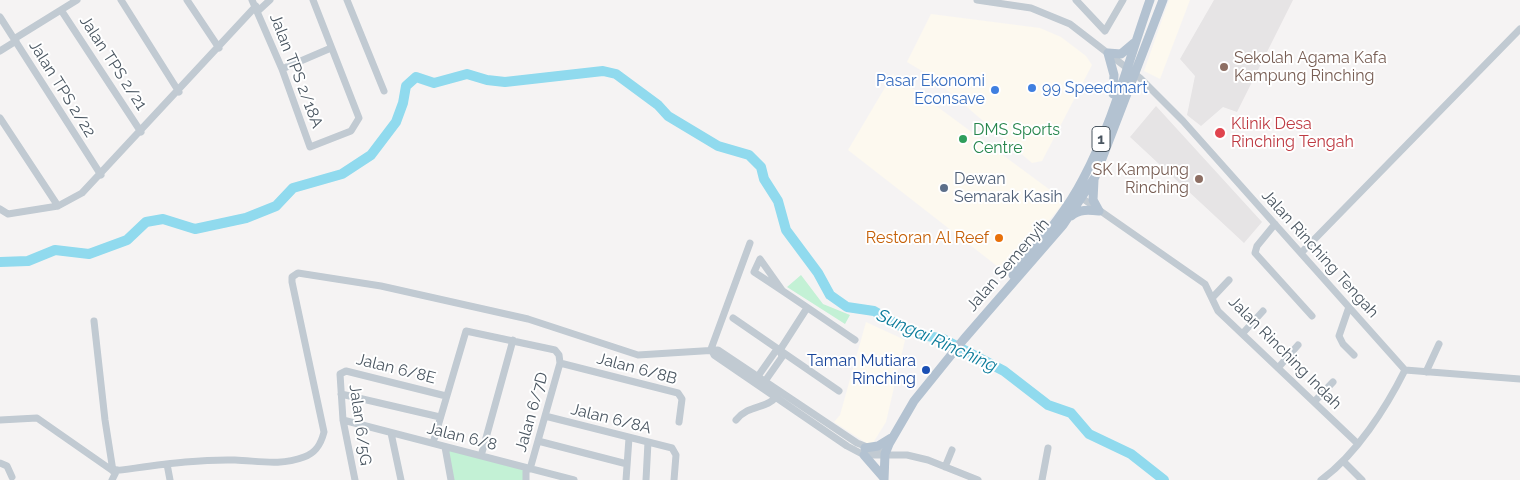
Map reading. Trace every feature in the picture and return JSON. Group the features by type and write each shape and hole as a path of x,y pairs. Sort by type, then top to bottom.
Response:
{"main road":[{"name":"Jalan Semenyih","path":"885,479 887,454 892,438 898,424 914,401 964,339 1063,225 1078,195 1109,116 1150,0"},
{"name":"Jalan Semenyih","path":"984,316 1066,206 1094,176 1163,0"},
{"path":"1109,116 1114,82 1108,53 1121,54 1135,42"},
{"path":"1094,176 1093,200 1099,211"},
{"name":"1","path":"1063,225 1075,212 1088,209 1099,211"},
{"name":"Jalan Semenyih","path":"887,454 898,424"},
{"path":"885,479 865,451 892,438"}],"street":[{"path":"0,51 77,0"},
{"path":"187,0 219,48"},
{"path":"2,211 58,206 82,192 179,92 255,6 270,0"},
{"path":"282,69 332,48 313,0"},
{"path":"347,0 384,91"},
{"name":"Jalan Rinching Tengah","path":"976,0 1031,8 1070,24 1135,74 1160,96 1405,370"},
{"path":"1076,0 1105,31 1122,0"},
{"path":"122,1 179,92"},
{"name":"Jalan TPS 2/18A","path":"255,6 282,69 310,147 351,131 359,118 332,48"},
{"name":"Jalan TPS 2/21","path":"61,10 141,132"},
{"name":"Jalan TPS 2/22","path":"0,17 100,175"},
{"path":"1301,253 1520,28"},
{"path":"0,118 58,206"},
{"name":"Jalan Rinching Indah","path":"1078,195 1205,284 1213,297 1218,311 1358,444"},
{"path":"1276,224 1257,246 1255,253 1312,316"},
{"path":"750,243 711,349 714,355 756,379 865,451"},
{"path":"0,420 37,418 115,471 167,464 236,460 282,463 306,457 319,446 324,432 292,282 292,277 298,273 381,286 528,319 638,354 711,349"},
{"path":"1213,297 1229,280"},
{"path":"782,290 855,340"},
{"path":"1350,307 1339,336 1343,344 1354,355"},
{"path":"756,379 774,352 780,350 807,308"},
{"path":"1243,333 1263,312"},
{"path":"733,318 839,391"},
{"path":"94,321 105,420 115,471 112,480"},
{"path":"433,443 466,331 555,350 559,355 560,363"},
{"path":"481,456 513,340"},
{"path":"1426,372 1439,344"},
{"path":"1278,368 1298,345"},
{"path":"763,384 782,358 780,350"},
{"name":"Jalan 6/7D","path":"526,480 560,363"},
{"name":"Jalan 6/8B","path":"560,363 678,392 682,399 679,422"},
{"path":"1322,480 1344,462 1358,444 1396,388 1405,370 1520,379"},
{"name":"Jalan 6/8E","path":"340,374 346,371 446,396"},
{"name":"Jalan 6/5G","path":"340,374 343,420 354,480"},
{"path":"1314,402 1333,382"},
{"path":"763,384 776,398 865,451 907,455 978,480"},
{"path":"341,394 440,417"},
{"path":"736,420 743,411 772,402 776,398"},
{"name":"Jalan 6/8A","path":"545,416 672,448 676,454 674,480"},
{"name":"Jalan 6/8","path":"343,420 574,480"},
{"path":"391,433 401,480"},
{"path":"626,480 629,438"},
{"path":"538,441 627,464"},
{"path":"646,480 648,442"},
{"path":"445,447 451,480"},
{"path":"1042,480 1048,448"},
{"path":"945,467 952,450"},
{"path":"1344,462 1362,480"},
{"path":"0,463 7,466 12,477"},
{"path":"167,464 170,480"}],"shaded area":[{"path":"1169,0 1190,0 1160,79 1144,71"},
{"name":"Sekolah Agama Kafa Kampung Rinching","path":"1214,0 1293,0 1237,112 1223,107 1201,126 1187,115 1195,76 1180,59"},
{"path":"931,14 1040,28 1061,37 1086,56 1092,65 1042,161 1032,163 932,77 907,62"},
{"path":"893,74 1065,201 1006,273 848,150"},
{"name":"SK Kampung Rinching","path":"1156,106 1262,222 1244,243 1130,137"},
{"path":"866,322 905,340 886,422 871,446 834,422 840,415"}],"green space":[{"path":"801,275 823,304 850,315 845,324 787,287"},
{"path":"446,448 526,468 525,480 451,480"}],"waterway":[{"name":"Sungai Rinching","path":"0,262 28,261 55,250 89,254 127,240 146,222 163,219 195,229 246,218 276,206 293,188 342,174 371,155 396,122 403,103 406,86 416,77 434,83 467,74 487,80 505,82 603,71 616,74 658,105 668,116 718,146 749,155 761,167 764,179 778,201 786,230 818,273 830,295 847,307 874,311 902,327 923,335 943,339 1004,371 1048,405 1071,413 1089,434 1131,454 1164,480"}],"place":[{"name":"Sekolah Agama Kafa Kampung Rinching","path":"1224,67"},
{"name":"99 Speedmart","path":"1032,88"},
{"name":"Pasar Ekonomi Econsave","path":"995,90"},
{"name":"Klinik Desa Rinching Tengah","path":"1220,133"},
{"name":"DMS Sports Centre","path":"963,139"},
{"name":"SK Kampung Rinching","path":"1199,179"},
{"name":"Dewan Semarak Kasih","path":"944,188"},
{"name":"Restoran Al Reef","path":"999,238"},
{"name":"Taman Mutiara Rinching","path":"926,370"}]}
